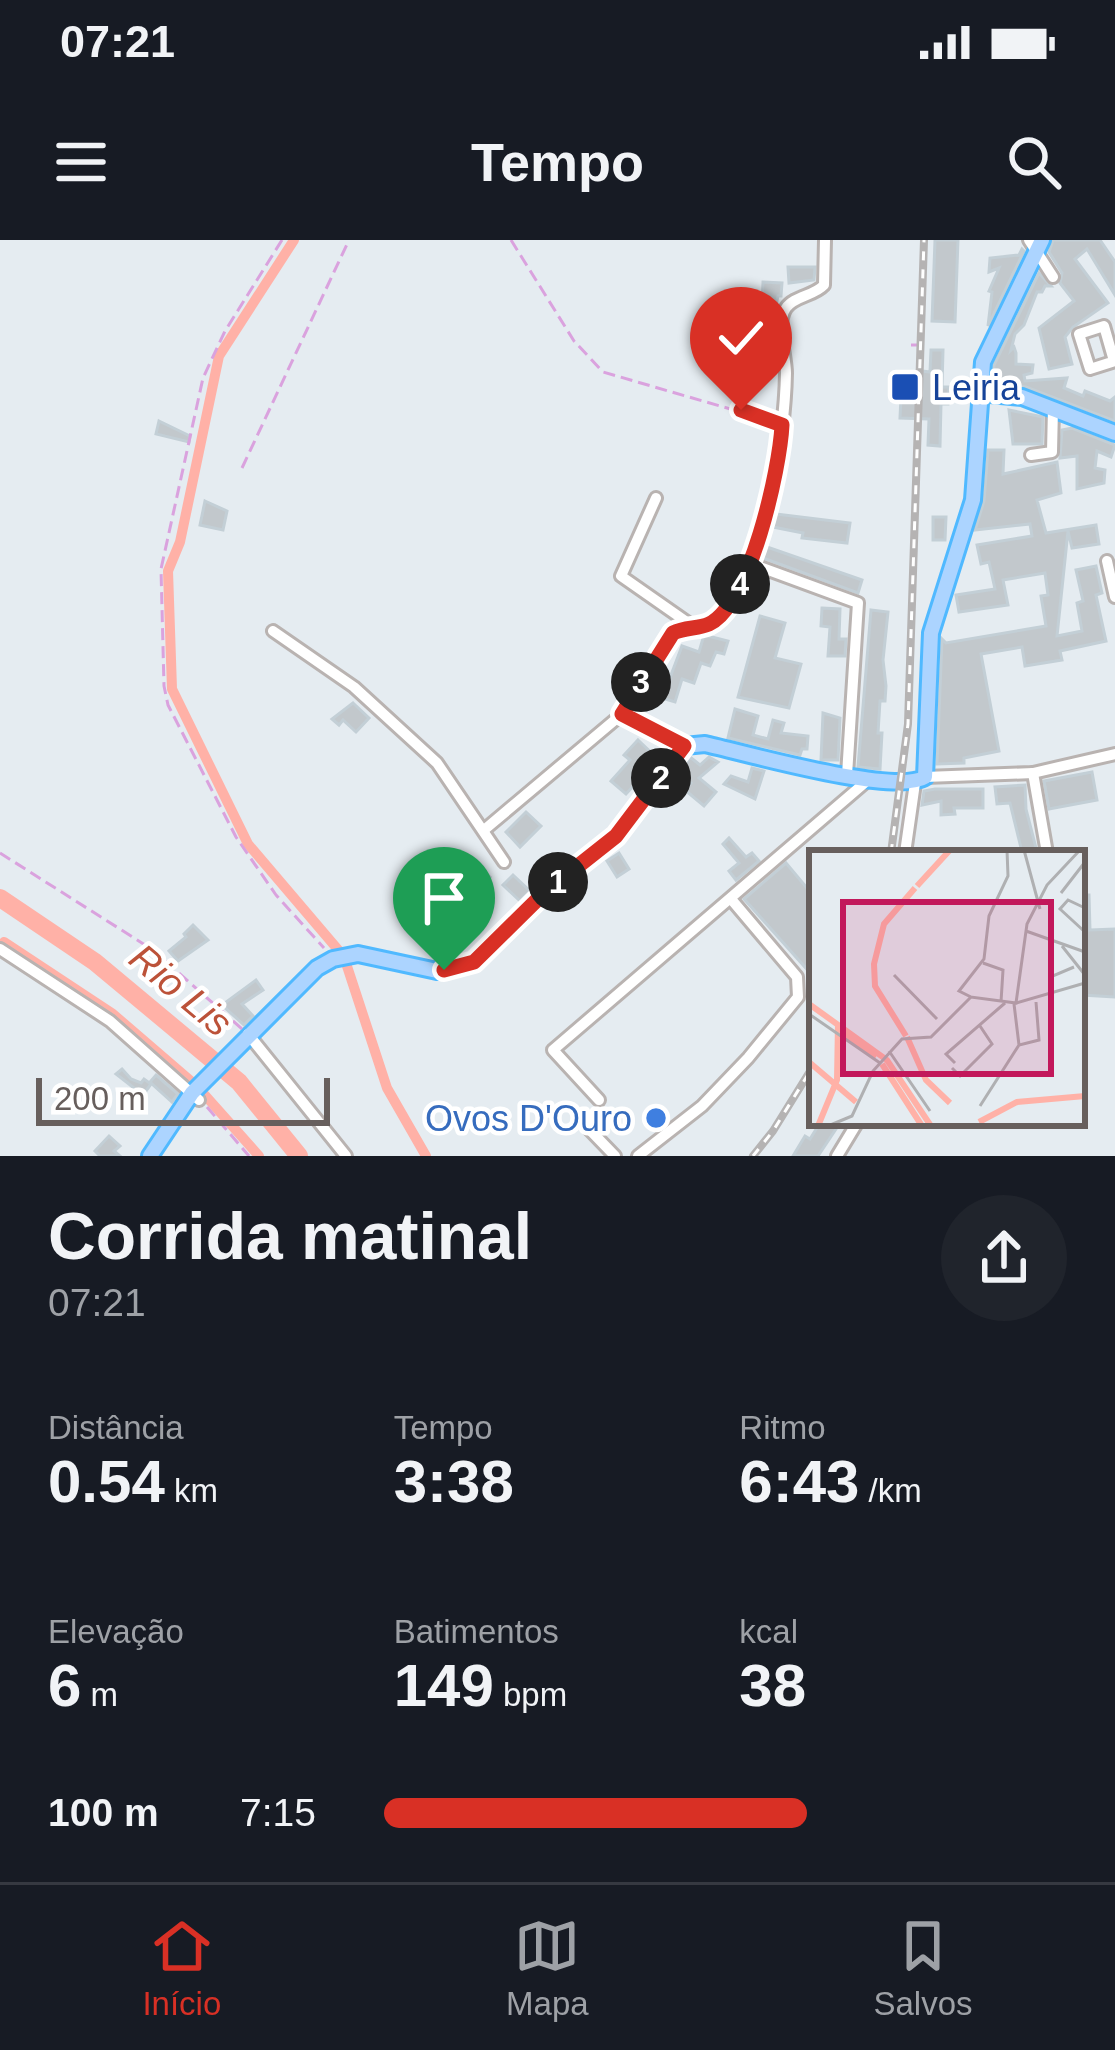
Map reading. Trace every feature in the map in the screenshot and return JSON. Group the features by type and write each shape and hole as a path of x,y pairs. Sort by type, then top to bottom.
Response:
{"main road":[{"path":"150,1156 198,1091 312,972 333,958 364,954 437,971 474,962 544,893 616,836 684,746 705,744 868,780 920,780 931,633 973,500 984,356 1035,244"},
{"path":"980,393 1009,394 1115,433"}],"street":[{"path":"484,830 622,714 665,642 682,628 710,624 730,605 749,563 781,452 786,369 783,313 788,305 824,285 825,240"},
{"path":"1035,244 1053,277"},
{"path":"1031,455 1052,452 1054,408"},
{"path":"656,498 620,576 694,627"},
{"path":"1107,561 1115,598"},
{"path":"749,563 858,603 847,775"},
{"path":"273,631 354,687 437,763 504,862"},
{"path":"622,714 684,746"},
{"path":"906,850 920,780 1033,773 1115,754"},
{"path":"1033,773 1046,850"},
{"path":"599,1100 553,1049 868,780"},
{"path":"638,1156 702,1106 798,997 797,977 731,898"},
{"path":"0,949 110,1021 198,1091"},
{"path":"244,1039 346,1156"},
{"path":"837,1156 855,1126"},
{"path":"587,1127 615,1156"}],"path":[{"path":"282,240 225,331 203,378 161,569 164,686 168,705 236,838 276,895 333,958"},
{"path":"242,468 349,240"},
{"path":"511,240 574,341 603,371 782,425"},
{"path":"910,345 923,345"},
{"path":"0,853 153,950 244,1039"},
{"path":"198,1091 249,1156"}],"building":[{"path":"935,240 958,240 955,322 932,321"},
{"path":"1053,240 1100,240 1115,262 1115,295 1087,249 1075,259 1108,303 1065,337 1072,364 1049,369 1039,328 1074,301 1060,283 1062,273 1049,252"},
{"path":"1022,249 988,326 989,291 999,268 989,272 990,258 1019,255"},
{"path":"788,267 815,267 814,280 789,283"},
{"path":"1039,273 1051,286 1037,292 1024,325 1015,334 1011,350 1014,347 1016,364 1033,365 1025,381 1067,378 1064,388 1083,396 1085,391 1110,401 1115,397 1115,421 1026,387 993,383 994,365"},
{"path":"763,282 782,283 781,296 772,325 765,324 765,332 754,336 754,322 746,322 747,305 762,306"},
{"path":"931,350 943,350 942,387 949,387 948,404 941,404 940,446 928,445 929,419 900,418 902,376 922,377 922,371 930,372"},
{"path":"1009,410 1043,417 1042,444 1013,444"},
{"path":"159,421 190,436 189,442 156,434"},
{"path":"1072,428 1115,445 1111,457 1097,451 1095,468 1105,470 1104,483 1077,489 1077,456 1060,458 1062,430"},
{"path":"988,450 1004,450 1003,474 1057,462 1061,493 1037,500 1046,533 1096,525 1099,544 1072,548 1068,531 1057,636 1082,631 1077,603 1083,601 1076,570 1096,566 1102,593 1096,595 1106,641 1060,651 1062,660 1025,666 1022,647 981,654 999,751 964,758 964,763 937,764 942,639 946,643 1046,626 1041,596 1048,595 1045,573 1003,580 1008,605 959,612 956,595 995,589 989,562 981,564 977,545 1032,536 1030,524 975,530 984,501"},
{"path":"205,501 227,511 223,530 200,525"},
{"path":"776,514 850,523 847,543 802,538 803,533 773,527"},
{"path":"933,517 946,517 945,540 933,540"},
{"path":"767,547 862,580 858,593 763,558"},
{"path":"822,608 840,609 839,639 846,639 845,656 828,656 830,627 821,626"},
{"path":"871,610 888,612 885,701 880,701 878,733 882,733 880,769 858,767"},
{"path":"760,616 785,623 775,658 801,664 789,708 738,697"},
{"path":"704,635 728,641 724,654 716,652 710,666 701,663 694,683 682,679 675,702 655,696 660,681 668,683 682,646 699,652"},
{"path":"353,703 369,718 356,732 343,720 339,725 332,719"},
{"path":"735,709 758,716 753,735 768,739 773,720 784,723 781,733 808,736 807,749 800,755 728,738"},
{"path":"823,713 840,718 838,760 821,760"},
{"path":"638,740 658,759 626,794 611,781 630,760 624,755"},
{"path":"690,757 700,765 709,757 718,762 699,778 716,792 704,806 685,790 691,783 677,774"},
{"path":"752,768 764,771 755,799 724,784 731,776 748,782"},
{"path":"1092,772 1097,800 1049,809 1044,781"},
{"path":"1025,785 1036,848 1022,850 1010,803 997,804 995,787"},
{"path":"983,789 983,808 954,808 955,814 941,815 941,801 922,805 924,791"},
{"path":"526,812 541,826 520,847 506,832"},
{"path":"729,838 746,857 752,853 759,861 736,880 729,871 739,863 723,844"},
{"path":"619,853 629,869 617,877 607,861"},
{"path":"466,856 490,877 477,891 454,870"},
{"path":"786,863 809,890 809,972 744,899"},
{"path":"513,875 530,891 520,901 503,885"},
{"path":"1085,895 1089,895 1090,930 1115,929 1115,997 1085,995"},
{"path":"193,925 208,940 178,961 169,951"},
{"path":"256,980 263,990 242,1004 253,1016 244,1025 222,1005"},
{"path":"122,1069 131,1079 151,1084 143,1095 116,1074"},
{"path":"156,1075 178,1094 172,1102 150,1082"},
{"path":"818,1126 838,1126 818,1156 793,1156 805,1136 810,1139"},
{"path":"109,1136 120,1146 114,1151 120,1156 100,1156 95,1151"}],"waterway":[{"path":"294,240 219,356 180,542 168,571 172,689 248,844 340,952"},
{"name":"Rio Lis","path":"0,898 95,962 239,1082 299,1156"},
{"path":"4,942 113,1014 192,1082"},
{"path":"345,960 387,1088 426,1156"},
{"path":"203,1093 259,1156"}],"railway":[{"path":"891,850 908,724 924,240"},
{"path":"753,1156 809,1073"}],"place":[{"name":"Leiria","path":"905,387"},
{"name":"Ovos D'Ouro","path":"656,1118"}],"route":[{"path":"444,970 474,962 544,893 616,836 684,746 622,714 673,633 710,624 730,605 758,544 781,452 782,425 741,410"}]}
